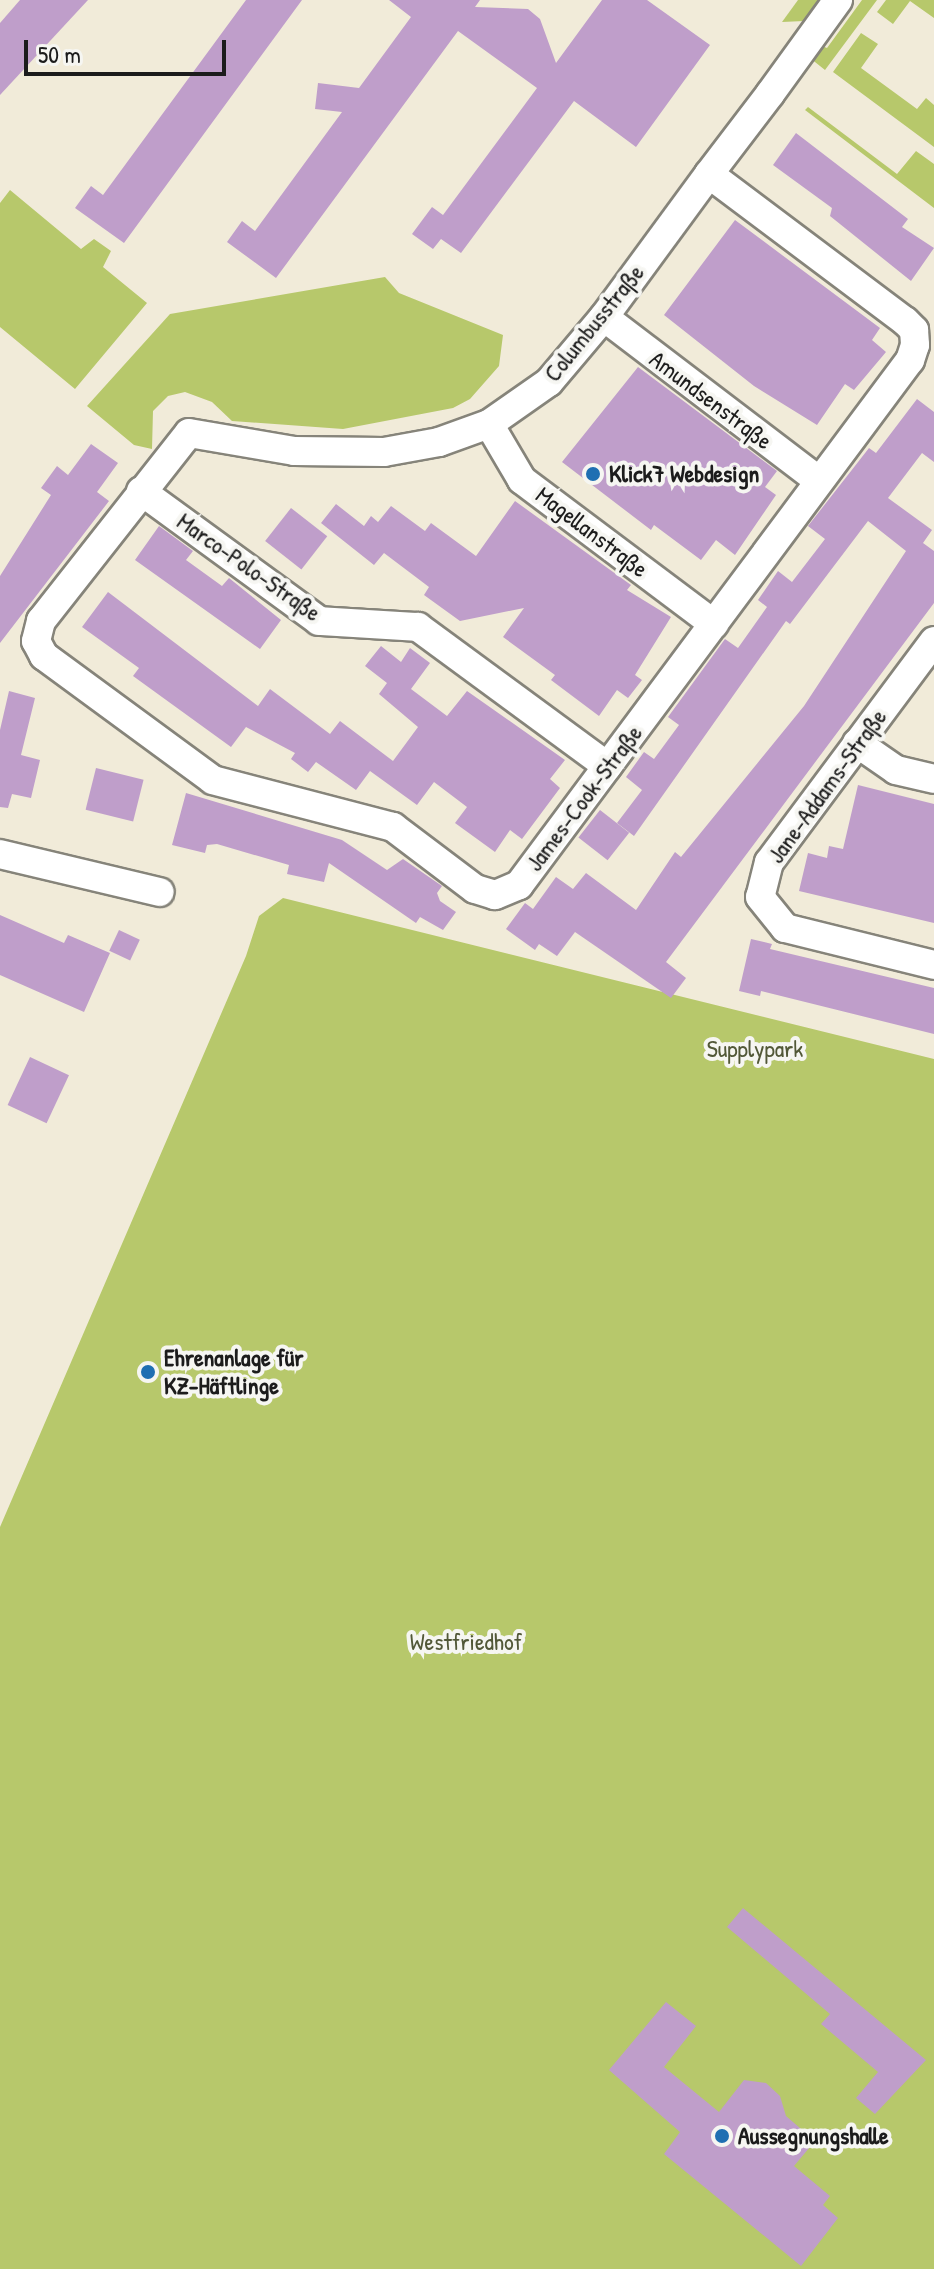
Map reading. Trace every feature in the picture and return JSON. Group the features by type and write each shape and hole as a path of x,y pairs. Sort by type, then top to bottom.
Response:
{"street":[{"name":"Columbusstraße","path":"189,433 294,451 384,452 439,442 489,424 549,382 604,317 838,0"},
{"name":"James-Cook-Straße","path":"189,433 41,621 36,641 44,656 213,780 393,827 475,889 495,895 519,885 910,360 914,330 709,174"},
{"name":"Amundsenstraße","path":"604,317 819,481"},
{"name":"Magellanstraße","path":"489,424 522,480 714,624"},
{"name":"Marco-Polo-Straße","path":"141,491 319,621 418,627 607,766"},
{"name":"Jane-Addams-Straße","path":"934,641 769,862 760,897 785,928 934,965"},
{"path":"857,743 896,770 934,779"},
{"path":"0,854 160,892"}],"green space":[{"path":"798,0 822,0 804,21 782,22"},
{"path":"862,0 877,0 825,70 810,58 819,45 827,48"},
{"path":"886,0 934,0 934,18 910,1 893,24 877,12"},
{"path":"861,33 878,44 861,68 917,109 926,98 934,105 934,147 833,72"},
{"path":"808,107 897,174 916,151 934,164 934,208 805,110"},
{"path":"10,190 81,249 94,239 111,251 103,267 147,303 75,389 0,327 0,203"},
{"path":"385,277 399,293 503,335 499,366 470,399 453,408 343,429 232,421 212,402 185,392 168,396 153,411 152,449 134,445 87,406 170,314"},
{"name":"Westfriedhof","path":"283,898 934,1059 934,2269 0,2269 0,1527 246,956 259,916"}],"building":[{"path":"20,0 88,0 0,95 0,23"},
{"path":"246,0 302,0 124,243 75,208 91,186 103,195"},
{"path":"389,0 480,0 475,7 528,9 540,19 556,63 602,0 647,0 710,45 636,147 574,101 461,253 441,239 433,249 412,234 432,207 443,215 537,88 458,31 276,278 227,242 242,221 255,231 342,112 315,109 318,83 359,88 411,17"},
{"path":"796,133 908,219 902,227 934,248 911,281 830,216 832,208 773,165"},
{"path":"735,220 880,328 872,340 886,352 854,390 845,384 817,425 754,386 664,315"},
{"path":"638,367 777,471 765,487 776,495 735,555 716,540 701,560 654,525 651,530 562,462"},
{"path":"917,399 934,412 934,462 922,453 888,498 932,530 923,543 934,551 934,603 666,962 686,978 671,998 575,932 557,956 539,944 535,950 506,929 525,903 533,909 556,877 573,889 586,873 636,910 675,852 681,857 804,706 906,551 868,521 790,624 786,621 634,836 617,823 642,790 626,777 644,752 654,759 679,725 668,717 725,639 738,648 767,607 758,600 778,571 792,582 825,539 808,526 869,448 876,453"},
{"path":"91,444 118,463 97,492 109,501 0,643 0,576 51,495 41,488 57,466 68,475"},
{"path":"515,501 631,585 627,590 671,617 635,675 642,680 628,698 617,690 599,716 551,680 555,675 503,637 524,608 460,621 424,595 429,587 384,553 374,565 321,523 336,504 364,526 371,516 378,522 391,506 425,531 431,523 476,556"},
{"path":"291,508 327,536 301,569 265,541"},
{"path":"159,526 193,551 186,560 222,586 229,578 281,620 260,649 135,560"},
{"path":"108,592 258,706 270,689 330,734 340,721 393,761 418,727 379,694 387,683 365,666 381,646 401,662 410,648 430,663 411,689 447,716 467,691 565,760 550,779 560,788 522,839 510,830 495,852 455,823 467,807 434,782 417,805 370,771 356,790 316,762 308,772 291,759 295,753 246,727 231,747 133,676 139,668 82,627"},
{"path":"9,691 35,698 21,755 40,760 31,798 12,794 8,808 0,807 0,730"},
{"path":"96,768 144,780 133,822 86,810"},
{"path":"858,785 934,804 934,923 799,891 808,853 827,858 829,846 843,849"},
{"path":"186,793 342,840 387,870 403,859 442,886 437,893 440,901 456,912 443,930 420,917 416,923 329,863 324,882 287,874 289,865 217,844 207,845 205,853 172,845"},
{"path":"600,810 629,833 608,860 578,838"},
{"path":"0,915 64,943 68,935 110,953 84,1012 0,975"},
{"path":"119,930 140,940 130,961 109,951"},
{"path":"751,939 772,944 770,949 934,988 934,1034 761,991 760,996 739,991"},
{"path":"30,1057 69,1075 47,1123 8,1105"},
{"path":"743,1908 926,2060 875,2114 856,2098 878,2072 821,2024 830,2014 727,1927"},
{"name":"Aussegnungshalle","path":"666,2002 696,2026 664,2067 719,2112 744,2080 766,2083 780,2096 786,2116 815,2141 794,2166 830,2196 823,2205 838,2218 801,2266 664,2154 680,2132 609,2070"}],"place":[{"name":"Klick7 Webdesign","path":"593,474"},
{"name":"Ehrenanlage für KZ-Häftlinge","path":"148,1372"},
{"name":"Aussegnungshalle","path":"722,2136"}],"park label":[{"name":"Supplypark","path":"755,1049"}]}
